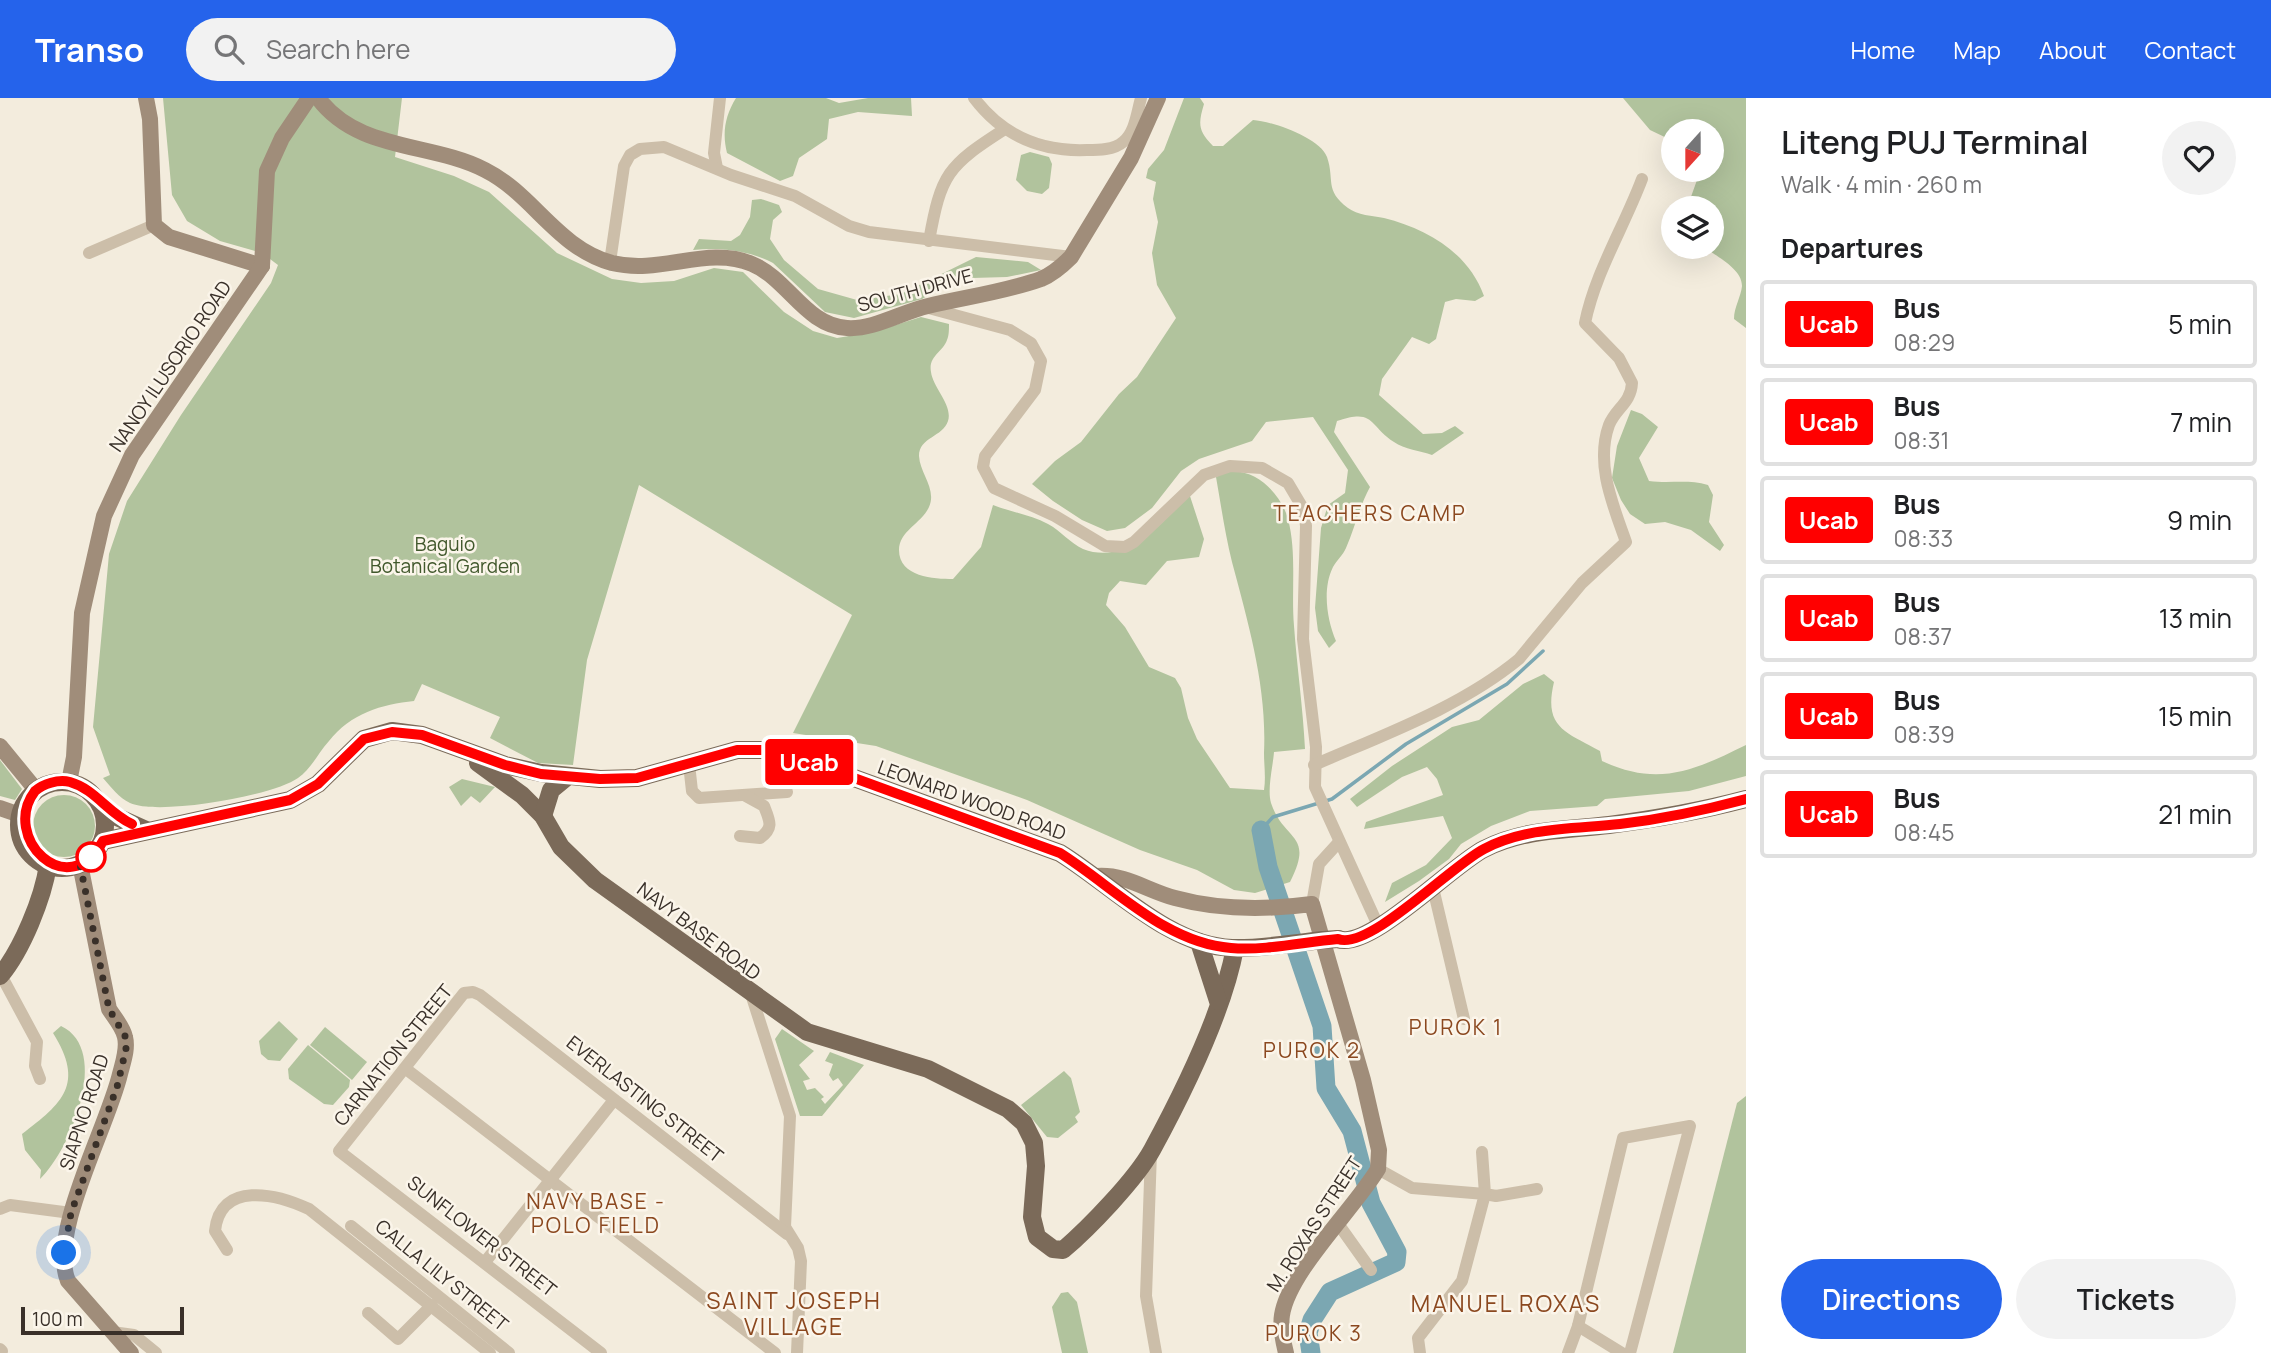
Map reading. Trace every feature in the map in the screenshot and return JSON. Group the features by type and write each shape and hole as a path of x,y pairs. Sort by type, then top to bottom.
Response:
{"main road":[{"path":"146,98 154,225 169,237 262,266 267,171 282,138 314,102"},
{"name":"SOUTH DRIVE","path":"314,102 382,142 452,158 488,171 517,194 559,235 592,256 610,262 654,267 705,258 736,259 766,271 820,320 841,328 863,327 925,307 1043,278 1071,257 1131,158 1158,98"},
{"name":"NANOY ILUSORIO ROAD","path":"69,782 74,757 82,613 104,516 132,455 262,266"},
{"name":"LEONARD WOOD ROAD","path":"103,841 290,800 318,784 364,739 378,734 408,732 505,765 568,776 637,778 737,750 769,750 791,755 1060,853 1097,876 1158,923 1199,942 1237,948 1338,939 1344,941 1375,932 1380,922 1433,888 1465,860 1502,841 1523,834 1653,819 1746,799"},
{"path":"0,746 36,790"},
{"name":"NAVY BASE ROAD","path":"465,751 523,795 543,816 561,847 595,880 751,994"},
{"path":"543,816 551,790 568,776"},
{"path":"100,802 106,821 103,841 96,852 80,864 64,867 48,865 32,856 22,839 20,815 26,801 46,784 69,782 91,792 117,817 146,830"},
{"path":"0,808 20,815"},
{"name":"SIAPNO ROAD","path":"80,864 109,1009 125,1036 126,1049 117,1087 71,1213 63,1268 68,1280 131,1353"},
{"path":"1,976 45,885 48,865"},
{"path":"1097,876 1112,875 1158,893 1198,903 1267,907 1312,904"},
{"name":"M. ROXAS STREET","path":"1286,1353 1282,1316 1286,1303 1300,1276 1361,1196 1378,1169 1379,1150 1363,1080 1312,904"},
{"path":"1199,942 1218,1001"},
{"path":"751,994 807,1032 929,1069 1007,1109 1024,1123 1034,1143 1036,1166 1032,1217 1037,1237 1053,1249 1063,1250 1080,1236 1151,1152 1207,1034 1237,948"}],"street":[{"path":"713,161 720,98"},
{"path":"974,98 1018,138 1047,147 1080,150 1111,148 1123,143 1130,135 1141,98"},
{"path":"929,241 938,196 948,174 971,151 1005,129"},
{"path":"610,262 620,180 630,155 640,149 664,147 713,161 795,196 849,226 929,241 1071,257"},
{"path":"1314,765 1396,729 1507,669 1599,564 1626,542 1608,487 1604,452 1610,423 1626,403 1632,383 1619,358 1585,323 1597,281 1621,233 1642,179"},
{"path":"89,253 154,225"},
{"path":"925,307 1010,330 1031,343 1041,361 1039,379 1028,401 985,456 983,467 986,479 994,488 1055,516 1105,546 1125,547 1134,542 1204,475 1217,469 1238,466 1262,468 1288,483 1304,510 1306,526 1303,639 1316,747 1315,787 1339,842 1380,922"},
{"path":"689,764 694,795 705,799 787,792"},
{"path":"740,836 760,838 769,832 771,824 764,806 744,795"},
{"name":"M. ROXAS STREET","path":"1312,904 1319,864 1339,842"},
{"path":"1433,888 1464,1019"},
{"path":"1,976 37,1042 35,1066 40,1079"},
{"name":"CARNATION STREET","path":"340,1151 464,993 473,992 480,995"},
{"name":"NAVY BASE ROAD","path":"751,994 790,1116 785,1214 787,1234 798,1248 801,1261 797,1353"},
{"name":"EVERLASTING STREET","path":"480,995 787,1234"},
{"path":"406,1069 775,1353"},
{"path":"485,1262 614,1100"},
{"path":"1568,1353 1578,1326 1623,1138 1690,1126 1630,1353"},
{"name":"SUNFLOWER STREET","path":"340,1151 601,1353"},
{"path":"1151,1152 1146,1296 1156,1353"},
{"path":"1420,1353 1419,1338 1462,1281 1485,1194 1482,1152"},
{"path":"1378,1169 1412,1188 1496,1196 1537,1189"},
{"path":"227,1250 215,1231 222,1207 232,1200 258,1194 284,1197 309,1209 490,1353"},
{"path":"0,1209 10,1205 71,1213"},
{"path":"1339,1225 1371,1270"},
{"name":"CALLA LILY STREET","path":"351,1226 509,1353"},
{"path":"368,1313 398,1339 432,1305"},
{"path":"1578,1326 1622,1353"},
{"path":"112,1332 134,1335 156,1353"}],"green space":[{"name":"Baguio Botanical Garden","path":"163,98 402,98 395,157 454,176 489,192 557,253 612,279 641,283 674,281 714,268 743,272 784,312 813,331 837,338 873,332 921,317 949,324 947,340 931,367 933,378 948,409 948,421 920,450 920,463 930,488 931,500 926,513 900,543 899,550 905,566 919,575 953,579 981,547 993,505 1048,524 1083,549 1099,553 1114,552 1143,539 1168,517 1189,493 1204,539 1199,557 1167,561 1146,585 1120,581 1109,593 1106,605 1125,627 1149,667 1175,678 1181,688 1188,718 1197,739 1230,788 1264,790 1264,728 1260,680 1216,477 1227,472 1238,472 1260,480 1284,508 1292,545 1294,626 1305,749 1274,752 1270,791 1271,803 1277,816 1298,846 1297,866 1290,882 1255,893 1234,890 1197,870 1140,850 1027,800 876,746 793,733 852,615 639,485 587,660 573,765 538,763 490,738 500,717 422,684 414,701 367,712 347,724 329,741 303,774 285,785 241,797 189,806 144,806 126,801 103,778 110,775 93,727 109,554 127,501 181,415 271,283 278,265 262,253 220,241 187,221 172,195"},
{"path":"736,98 826,98 839,103 868,98 911,98 912,116 858,112 829,119 827,139 799,158 793,176 780,181 727,153 726,125"},
{"path":"1184,98 1200,98 1204,104 1201,127 1204,136 1213,146 1223,146 1253,120 1283,127 1306,137 1323,150 1327,157 1333,190 1341,202 1356,212 1416,229 1444,245 1468,267 1484,296 1475,301 1456,299 1445,302 1436,339 1429,344 1412,337 1382,379 1379,395 1423,434 1442,433 1455,426 1464,433 1432,455 1398,444 1365,417 1349,417 1337,421 1334,432 1370,487 1346,548 1330,576 1327,604 1336,641 1329,648 1318,631 1315,608 1321,528 1328,505 1345,493 1348,470 1313,417 1266,422 1252,441 1199,459 1181,471 1152,508 1125,528 1107,531 1082,520 1032,484 1055,461 1081,442 1119,394 1137,377 1176,318 1157,285 1152,253 1158,222 1153,199 1156,182 1146,178 1148,169 1164,150"},
{"path":"1623,98 1746,98 1746,328 1734,319 1741,280 1733,268 1721,259 1724,259 1724,196 1691,196 1696,182 1724,182 1724,119 1661,119 1661,135 1650,130"},
{"path":"1030,152 1049,157 1052,164 1049,188 1042,194 1027,191 1016,180 1021,155"},
{"path":"761,199 779,205 782,212 773,220 770,239 784,260 818,289 857,300 901,294 976,257 1028,262 1041,270 1007,277 972,278 944,286 922,299 854,318 825,312 773,263 734,250 693,250 699,239 731,241 740,235 750,217 752,200"},
{"path":"1631,410 1642,414 1658,427 1639,458 1649,481 1708,485 1713,495 1709,522 1724,545 1720,551 1691,530 1665,522 1645,524 1630,514 1621,500 1612,478 1617,446"},
{"path":"1544,674 1554,682 1552,710 1560,727 1600,751 1602,761 1622,769 1658,774 1692,768 1746,745 1746,776 1689,791 1605,799 1597,806 1530,811 1491,826 1461,844 1449,859 1385,902 1392,883 1426,865 1452,838 1443,816 1364,829 1366,822 1443,795 1437,779 1427,767 1402,777 1357,807 1350,799 1392,766 1452,727 1479,720 1523,684"},
{"path":"0,760 22,789 15,800 0,796"},
{"path":"462,779 495,787 480,803 471,796 461,806 449,787"},
{"path":"58,795 70,795 86,804 93,814 93,838 86,848 70,857 58,857 47,852 38,843 33,832 33,820 38,809 47,800"},
{"path":"279,1021 298,1039 280,1061 268,1060 261,1054 259,1041"},
{"path":"61,1026 76,1038 83,1056 85,1078 73,1125 52,1165 40,1179 41,1170 25,1150 22,1134 49,1112 65,1091 67,1066 63,1051 53,1033"},
{"path":"325,1027 367,1062 352,1080 310,1045"},
{"path":"782,1029 814,1051 799,1065 810,1079 803,1081 807,1090 815,1088 824,1097 821,1099 825,1104 843,1085 838,1078 833,1081 829,1075 833,1064 825,1061 830,1052 864,1065 822,1116 800,1116 775,1039"},
{"path":"308,1045 350,1080 349,1087 333,1105 324,1104 289,1079 288,1069"},
{"path":"1064,1071 1071,1078 1080,1112 1075,1117 1078,1122 1058,1138 1047,1137 1021,1105"},
{"path":"1746,1096 1746,1353 1673,1353 1737,1103"},
{"path":"1068,1292 1077,1302 1088,1353 1062,1353 1052,1307 1061,1293"}],"waterway":[{"path":"1261,830 1273,817 1332,799 1406,744 1507,684 1543,651"},
{"path":"1261,830 1268,867 1322,1026 1326,1088 1352,1131 1371,1203 1397,1252 1396,1262 1330,1292 1312,1320 1308,1333 1311,1353"}],"bus line":[{"name":"Ucab","path":"132,824 117,817 91,792 69,782 57,782 36,790 26,801 20,815 19,827 28,850 42,863 64,867 80,864 96,852 103,841 170,824 264,807 305,794 364,739 392,732 422,735 505,765 541,774 600,779 637,778 737,750 769,750 791,755 1060,853 1097,876 1158,923 1199,942 1236,948 1338,939 1344,941 1375,932 1384,922 1433,888 1465,860 1502,841 1523,834 1653,819 1746,799"}],"district":[{"name":"TEACHERS CAMP","path":"1370,513"},
{"name":"PUROK 1","path":"1456,1027"},
{"name":"PUROK 2","path":"1312,1050"},
{"name":"NAVY BASE - POLO FIELD","path":"596,1213"},
{"name":"MANUEL ROXAS","path":"1506,1303"},
{"name":"SAINT JOSEPH VILLAGE","path":"794,1313"},
{"name":"PUROK 3","path":"1314,1333"}],"route":[{"path":"64,1253 71,1213 117,1087 126,1049 125,1036 109,1009 87,907 80,864 91,857"}]}
